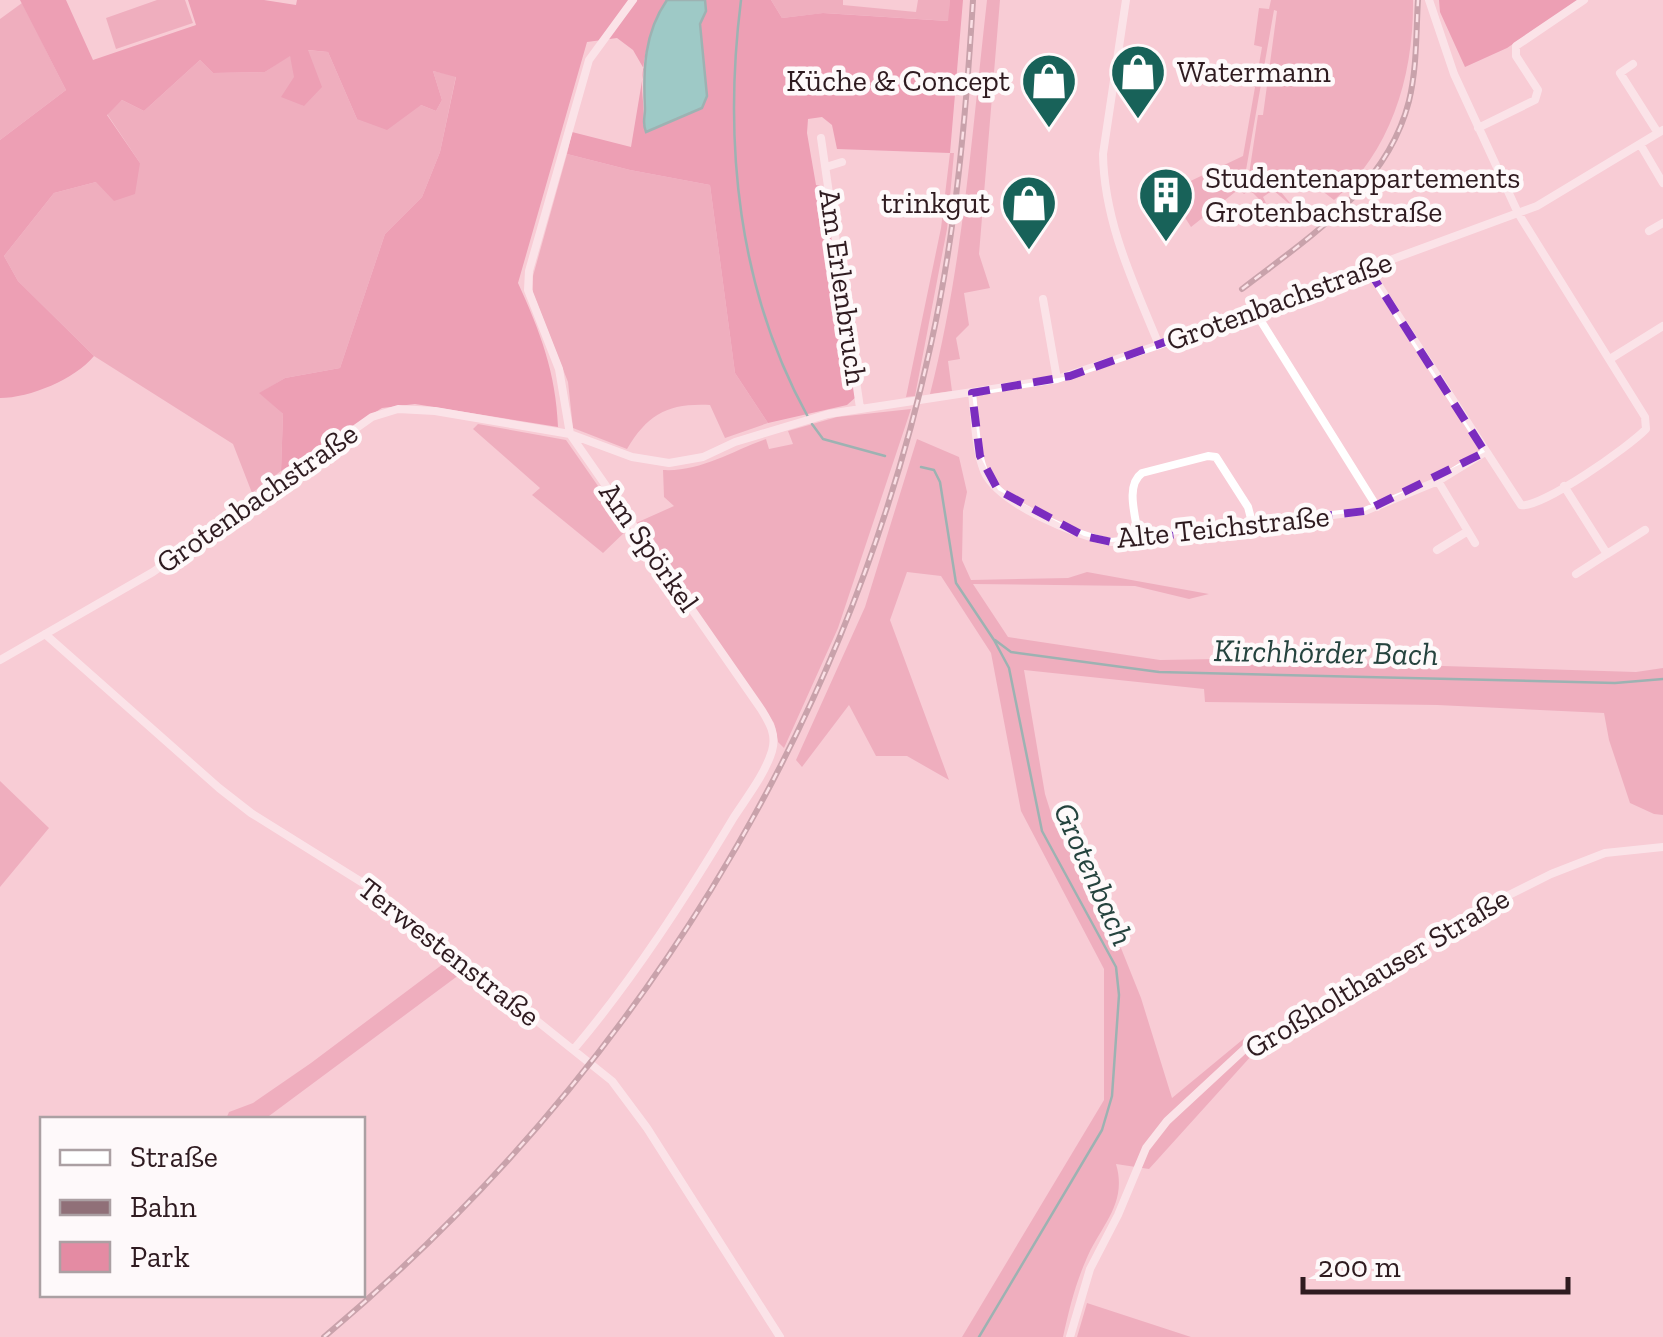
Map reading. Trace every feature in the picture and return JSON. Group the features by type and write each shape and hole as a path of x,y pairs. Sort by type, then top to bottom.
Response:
{"street":[{"name":"Am Spörkel","path":"574,1050 608,1008 713,851 769,759 774,742 772,726 570,434 559,369 528,290 528,271 588,60 633,0"},
{"path":"1126,0 1103,154 1106,198 1133,282 1159,345"},
{"path":"1368,269 1514,498 1524,506 1564,486 1644,432 1647,425 1610,359 1518,213 1443,48 1429,0"},
{"path":"1478,128 1535,100 1538,90 1516,56 1516,46 1584,0"},
{"name":"Grotenbachstraße","path":"0,660 152,572 323,450 384,412 435,411 570,434 632,456 670,463 703,457 735,442 828,414 1057,379 1368,269 1556,196 1660,132 1620,72 1633,64"},
{"name":"Am Erlenbruch","path":"821,138 860,408"},
{"path":"1640,144 1663,183"},
{"name":"Am Erlenbruch","path":"826,166 842,162"},
{"path":"1649,232 1663,223"},
{"path":"1042,298 1057,379"},
{"path":"1254,310 1377,507"},
{"path":"1610,359 1663,326"},
{"name":"Alte Teichstraße","path":"972,392 982,466 998,490 1084,536 1112,542 1377,507 1438,481 1485,452"},
{"path":"1140,540 1132,486 1135,478 1208,456 1220,462 1248,506 1254,526"},
{"path":"1438,481 1475,543"},
{"path":"1564,486 1607,554"},
{"path":"1576,574 1646,530"},
{"path":"1437,550 1468,531"},
{"name":"Terwestenstraße","path":"45,634 241,805 371,888 612,1081 647,1128 780,1337"},
{"name":"Großholthauser Straße","path":"1070,1337 1090,1269 1146,1148 1167,1122 1249,1045 1328,1002 1477,910 1550,874 1604,853 1663,847"}],"highlighted area":[{"path":"1368,269 1485,452 1365,511 1112,542 1084,536 998,490 980,456 972,393 1070,376"}],"green space":[{"path":"157,0 185,0 193,23 116,49 106,18"},
{"path":"771,0 843,0 843,5 916,12 918,0 950,0 949,21 824,13 782,18"},
{"path":"987,0 1000,0 979,254 990,288 964,293 969,325 956,338 960,359 948,361 952,391 930,394 959,247"},
{"path":"1271,0 1413,0 1409,56 1395,110 1371,159 1334,200 1321,190 1312,192 1300,177 1281,192 1294,208 1273,190 1263,197 1263,203 1250,190 1248,181 1258,115 1263,115 1277,11 1274,10 1246,170 1247,192 1239,189 1191,227 1182,213 1180,186 1243,156 1262,47 1254,45 1259,8 1269,9"},
{"path":"22,3 66,90 0,140 0,19"},
{"path":"307,50 328,52 357,119 421,105 436,111 442,100 433,71 456,76 440,152 422,197 385,234 340,368 285,378 260,393 283,414 281,471 252,493 233,444 94,356 18,281 4,256 54,193 96,182 140,163 107,114 122,100 144,111 200,60 213,73 265,72 290,55 303,106"},
{"path":"950,153 954,153 947,229 915,396 906,397 941,228"},
{"path":"567,154 710,185 735,373 768,423 725,438 710,405 682,406 651,419 627,449 573,428 568,382 533,293 533,276"},
{"path":"911,409 838,628 784,748 778,742 774,723 636,523 674,506 664,497 663,470 703,464 766,439 769,449 793,444 788,431 837,417"},
{"path":"478,424 566,440 628,529 603,553 532,495 540,488 473,429"},
{"path":"917,439 959,457 967,492 962,560 971,580 1068,578 1087,572 1209,594 1189,599 1135,586 973,584 1008,637 1160,660 1636,672 1663,668 1663,815 1630,803 1604,713 1437,705 1205,702 1204,689 1024,670 1045,794 1055,826 1113,928 1141,998 1172,1098 1253,1031 1262,1044 1149,1169 1116,1164 1119,1178 1115,1203 1082,1269 1063,1337 962,1337 1104,1100 1104,969 1021,811 991,653 941,576 907,572 890,620 949,780 907,756 876,756 849,705 802,767 796,760 865,607"},
{"path":"0,781 49,828 0,887"},
{"path":"451,958 467,969 268,1117 227,1117 229,1112 253,1103"},
{"path":"1087,1303 1191,1337 1077,1337"}],"shaded area":[{"path":"20,0 66,0 93,60 196,25 188,0 264,0 296,5 297,0 667,0 652,30 643,68 633,50 617,38 587,42 518,283 546,353 558,427 415,404 382,408 281,471 283,414 259,393 285,378 340,368 385,234 422,197 440,152 456,77 433,71 442,100 436,111 421,105 387,130 357,119 328,52 308,50 322,87 304,106 281,97 294,77 290,56 265,72 213,73 200,60 144,111 122,100 107,115 140,163 135,194 114,201 96,182 54,193 4,256 18,281 94,356 51,386 0,398 0,140 66,90"},
{"path":"667,0 705,0 706,11 700,24 707,96 702,108 646,132 647,52 654,25"},
{"path":"705,0 771,0 782,18 823,13 948,21 950,0 963,0 950,153 837,149 832,125 822,117 808,119 816,185 824,187 856,397 847,405 768,423 735,373 710,185 567,154 572,132 631,147 642,79 643,125 701,105 707,96 700,24 706,11"},
{"path":"1439,0 1579,0 1507,48 1465,67 1440,12"}],"waterway":[{"path":"741,0 734,108 741,215 765,318 808,417"},
{"path":"812,424 823,439 885,456"},
{"name":"Grotenbach","path":"921,467 934,470 940,482 956,583 1009,668 1042,831 1116,967 1119,995 1112,1096 1102,1130 979,1337"},
{"name":"Kirchhörder Bach","path":"995,640 1011,652 1159,672 1615,683 1663,679"}],"railway":[{"path":"324,1337 434,1237 536,1128 628,1013 710,891 782,762 843,628 893,488 931,344 959,173 973,0"},
{"path":"1242,289 1318,230 1364,185 1383,160 1409,101 1418,0"}],"place":[{"name":"Watermann","path":"1138,121"},
{"name":"Küche & Concept","path":"1049,130"},
{"name":"Studentenappartements Grotenbachstraße","path":"1166,244"},
{"name":"trinkgut","path":"1029,252"}]}
